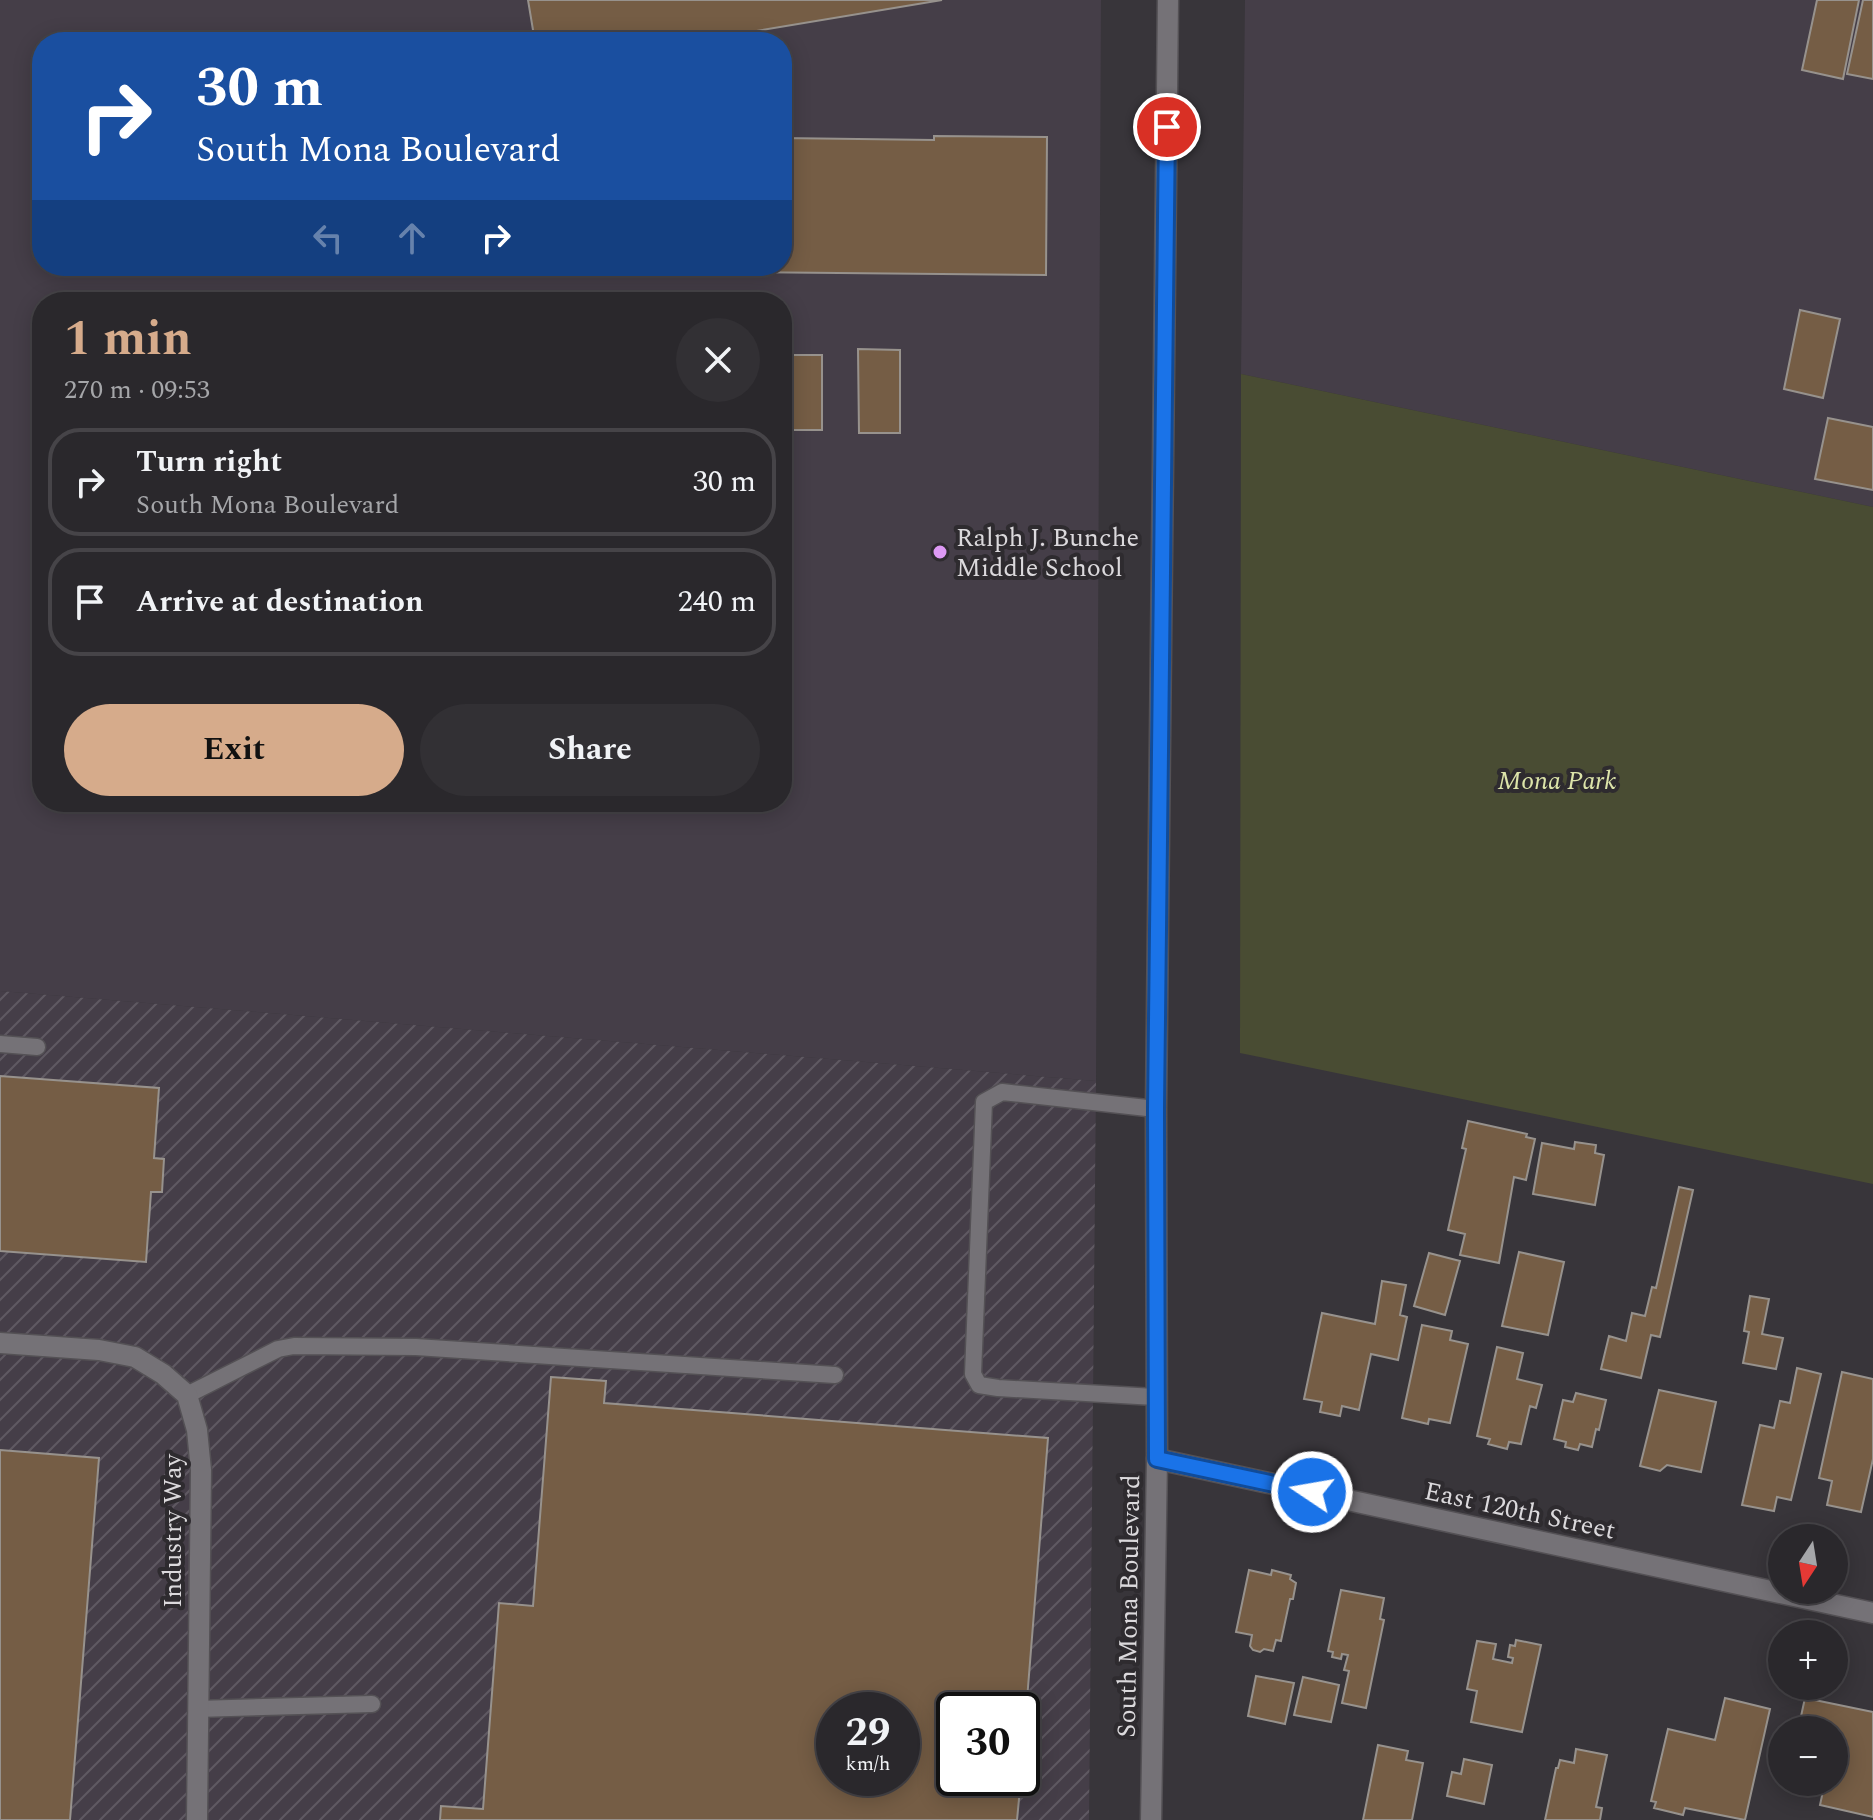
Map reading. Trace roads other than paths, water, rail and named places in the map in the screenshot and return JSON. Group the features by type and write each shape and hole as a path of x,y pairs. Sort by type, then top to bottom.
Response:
{"street":[{"name":"South Mona Boulevard","path":"1151,1820 1157,1459 1156,1109 1168,0"},
{"path":"0,1343 99,1350 135,1357 163,1374 187,1395"},
{"name":"Industry Way","path":"187,1395 197,1430 201,1470 197,1820"},
{"name":"East 120th Street","path":"1157,1459 1873,1613"}],"lane":[{"path":"0,1044 37,1047"},
{"path":"1155,1397 998,1388 979,1385 973,1374 984,1102 1002,1092 1156,1109"},
{"path":"187,1395 278,1349 294,1346 416,1347 835,1375"},
{"path":"197,1709 372,1704"}],"place":[{"name":"Ralph J. Bunche Middle School","path":"940,552"}],"park label":[{"name":"Mona Park","path":"1557,780"}]}
